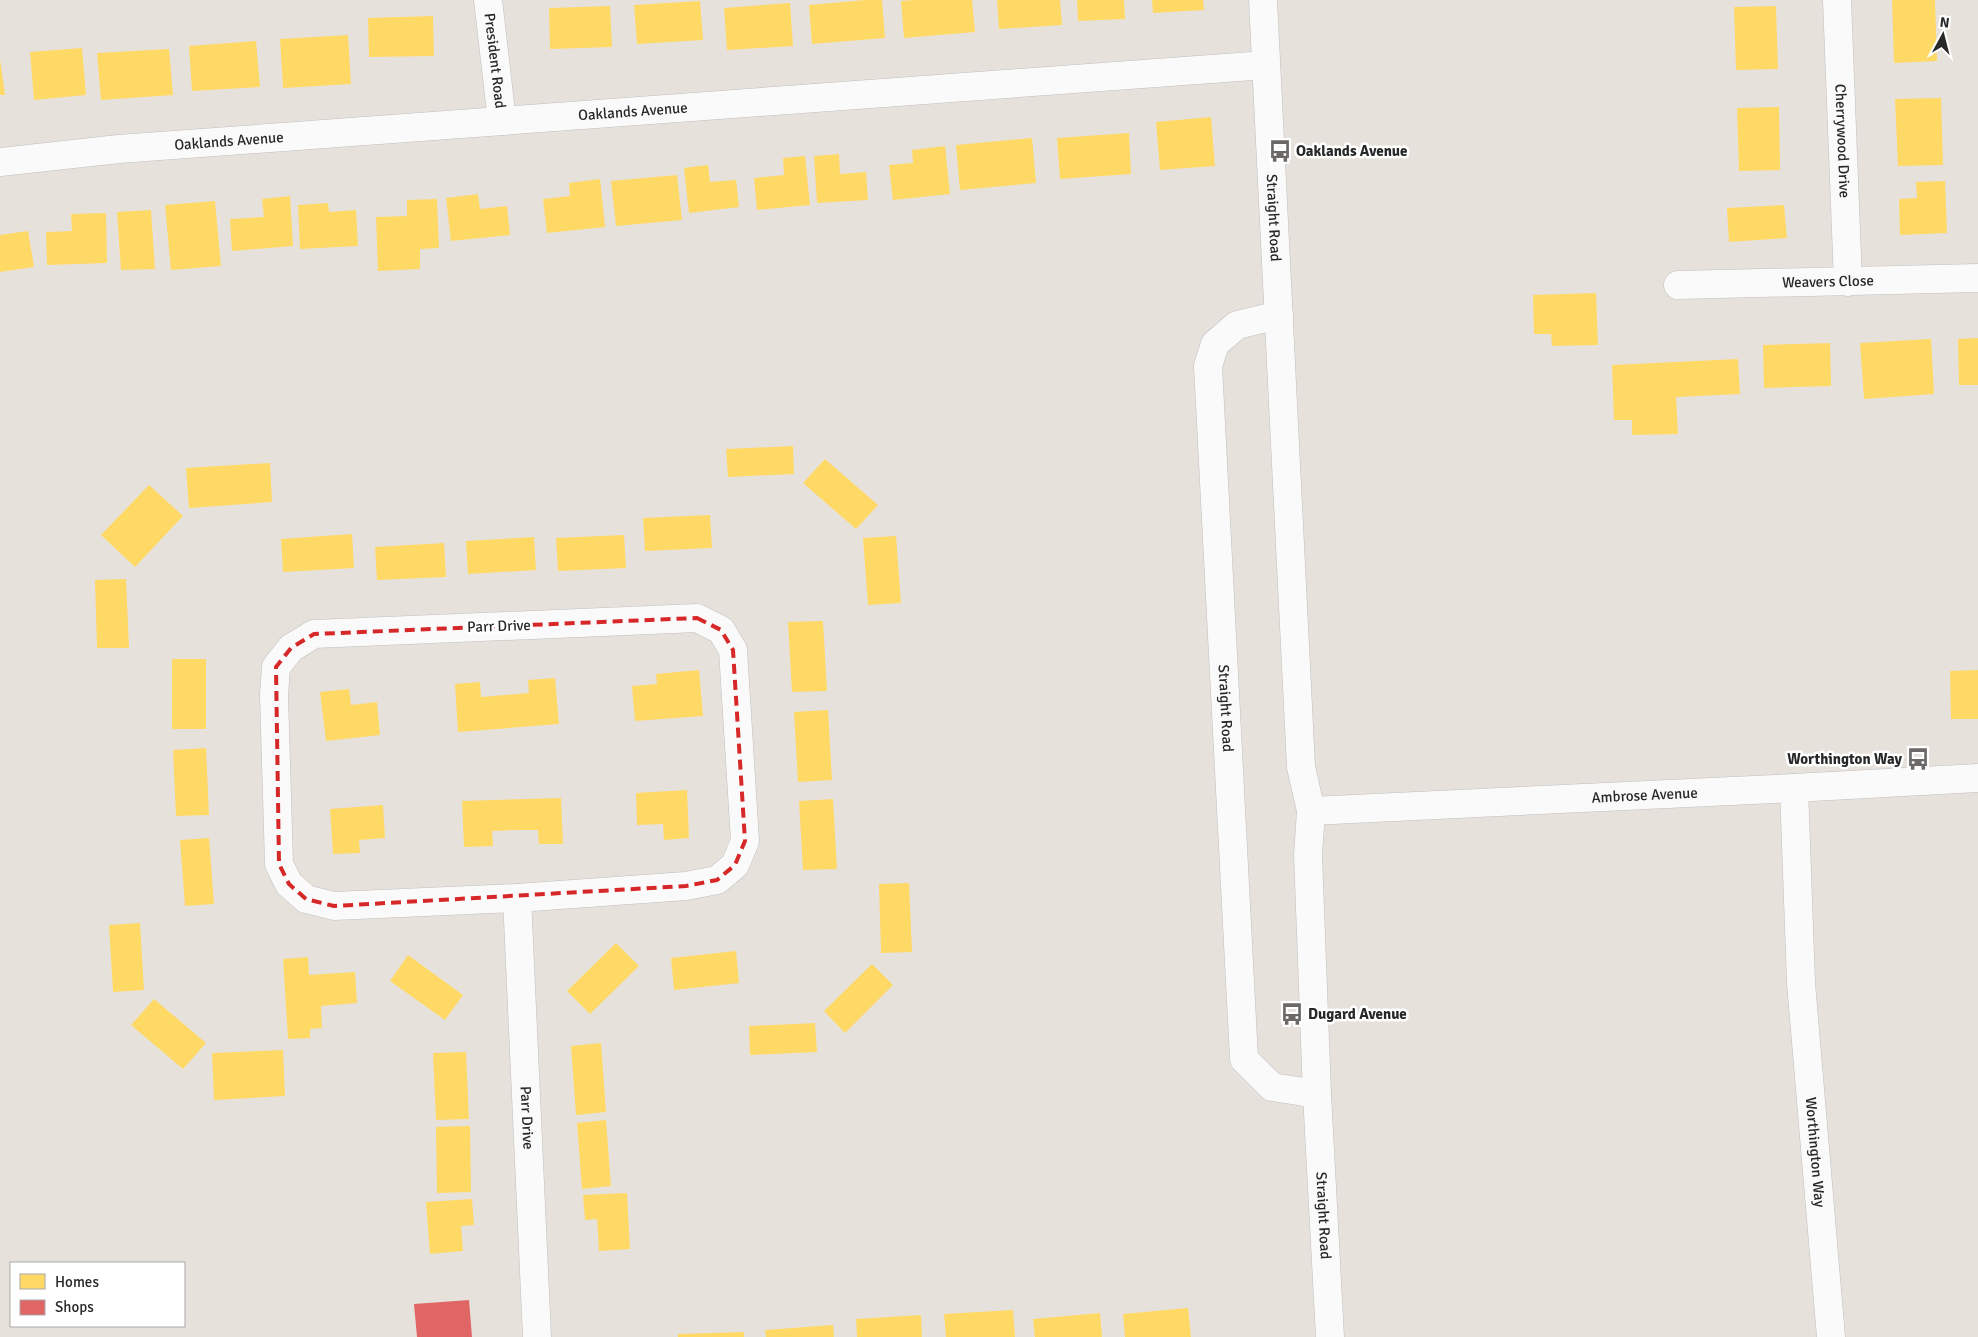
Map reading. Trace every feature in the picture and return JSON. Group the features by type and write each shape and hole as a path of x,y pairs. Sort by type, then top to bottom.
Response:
{"street":[{"name":"President Road","path":"488,0 502,121"},
{"name":"Straight Road","path":"1262,0 1302,767 1311,811 1308,855 1316,1094 1330,1337"},
{"name":"Cherrywood Drive","path":"1837,0 1848,282"},
{"name":"Oaklands Avenue","path":"0,162 119,149 1266,65"},
{"name":"Weavers Close","path":"1678,285 1978,278"},
{"name":"Straight Road","path":"1279,315 1238,325 1215,344 1208,366 1244,1059 1272,1087 1316,1094"},
{"name":"Parr Drive","path":"688,618 698,618 721,630 733,650 745,841 734,865 717,880 686,886 517,898 334,906 306,899 289,884 279,864 274,695 276,667 291,648 314,634 688,618"},
{"name":"Ambrose Avenue","path":"1311,811 1978,778"},
{"name":"Worthington Way","path":"1794,788 1802,982 1831,1337"},
{"name":"Parr Drive","path":"517,898 537,1337"}],"highlighted area":[{"path":"697,618 721,630 733,650 745,841 735,865 717,880 686,886 334,906 306,899 289,884 279,864 276,667 291,648 314,634"}],"building: Homes":[{"path":"882,0 885,38 812,44 809,5"},
{"path":"972,0 975,32 904,38 901,1"},
{"path":"997,0 1060,0 1062,25 999,29"},
{"path":"1077,0 1124,0 1125,19 1078,21"},
{"path":"1152,0 1203,0 1204,10 1153,13"},
{"path":"1892,0 1935,0 1937,61 1894,63"},
{"path":"700,1 703,40 637,44 634,5"},
{"path":"790,3 793,46 727,50 724,8"},
{"path":"610,6 612,47 550,49 549,8"},
{"path":"1776,6 1778,69 1736,70 1734,7"},
{"path":"433,16 434,56 369,57 368,18"},
{"path":"348,35 351,84 283,88 280,39"},
{"path":"256,41 260,87 192,91 189,46"},
{"path":"82,48 86,95 34,100 30,52"},
{"path":"169,49 173,95 101,100 97,53"},
{"path":"0,59 5,95 0,95"},
{"path":"1941,98 1943,165 1898,166 1895,99"},
{"path":"1779,107 1780,170 1739,171 1737,108"},
{"path":"1211,117 1215,166 1160,170 1156,122"},
{"path":"1129,133 1131,174 1060,179 1057,138"},
{"path":"1032,138 1036,183 960,190 956,145"},
{"path":"945,146 950,194 893,200 889,165 913,163 912,150"},
{"path":"839,154 840,174 866,172 868,200 817,203 814,156"},
{"path":"805,156 810,205 757,210 754,178 784,175 783,158"},
{"path":"708,165 710,182 736,180 739,207 689,213 684,168"},
{"path":"677,175 682,220 616,226 611,181"},
{"path":"600,179 605,227 547,233 543,199 570,196 569,183"},
{"path":"1945,181 1947,233 1900,235 1899,199 1917,198 1916,182"},
{"path":"478,194 480,209 507,206 510,235 451,241 446,198"},
{"path":"290,196 293,246 232,251 230,219 264,217 262,199"},
{"path":"437,199 439,248 420,249 420,269 378,271 376,217 407,216 407,200"},
{"path":"215,201 221,266 171,270 165,205"},
{"path":"328,203 329,212 356,210 358,246 300,249 298,205"},
{"path":"1784,205 1787,238 1729,242 1727,208"},
{"path":"151,210 155,269 121,270 117,212"},
{"path":"106,213 107,263 47,265 46,232 72,231 71,214"},
{"path":"28,231 34,267 0,272 0,235"},
{"path":"1596,293 1598,345 1552,346 1551,334 1534,334 1533,295"},
{"path":"1978,338 1978,385 1959,385 1958,339"},
{"path":"1931,339 1934,394 1864,399 1860,343"},
{"path":"1830,343 1831,386 1764,388 1763,345"},
{"path":"1738,359 1740,394 1676,397 1678,434 1632,435 1632,420 1614,420 1612,365"},
{"path":"793,446 794,474 728,477 726,449"},
{"path":"825,459 878,505 856,529 803,483"},
{"path":"270,463 272,502 189,508 186,468"},
{"path":"149,485 183,516 135,567 101,535"},
{"path":"710,515 712,548 645,551 643,518"},
{"path":"352,534 354,568 283,572 281,539"},
{"path":"624,535 626,568 558,571 556,538"},
{"path":"896,536 901,603 868,605 863,538"},
{"path":"534,537 536,570 468,574 466,541"},
{"path":"444,543 446,577 377,580 375,547"},
{"path":"126,579 129,648 97,648 95,580"},
{"path":"823,621 827,691 792,692 788,622"},
{"path":"172,659 206,659 206,729 172,729"},
{"path":"699,670 703,716 635,721 632,686 657,684 656,674"},
{"path":"1978,670 1978,719 1951,719 1950,671"},
{"path":"555,678 559,724 458,732 455,684 480,682 481,697 529,693 528,680"},
{"path":"349,689 351,705 377,702 380,735 326,741 320,692"},
{"path":"828,710 832,780 798,782 794,712"},
{"path":"206,748 209,815 176,816 173,750"},
{"path":"687,790 689,838 664,840 663,824 637,825 636,793"},
{"path":"561,798 563,844 539,844 538,830 515,830 492,831 493,846 464,847 462,801"},
{"path":"833,799 837,869 803,870 799,801"},
{"path":"383,805 385,838 359,840 360,853 333,854 330,809"},
{"path":"209,838 214,904 185,906 180,840"},
{"path":"909,883 912,952 881,953 879,884"},
{"path":"140,923 144,990 113,992 109,925"},
{"path":"616,943 639,966 590,1014 567,991"},
{"path":"736,951 739,983 674,990 671,958"},
{"path":"408,955 463,995 445,1020 390,981"},
{"path":"308,957 309,975 355,972 357,1003 321,1006 322,1028 310,1029 310,1038 288,1039 283,959"},
{"path":"872,964 893,985 845,1033 824,1011"},
{"path":"154,999 206,1043 183,1069 131,1025"},
{"path":"815,1023 817,1052 750,1055 749,1026"},
{"path":"601,1043 606,1112 576,1115 571,1046"},
{"path":"283,1050 285,1096 214,1100 212,1053"},
{"path":"466,1052 469,1119 436,1120 433,1053"},
{"path":"606,1120 611,1186 582,1189 577,1123"},
{"path":"470,1126 471,1192 437,1193 436,1127"},
{"path":"627,1193 630,1249 599,1251 597,1219 585,1220 583,1195"},
{"path":"472,1199 474,1225 461,1226 463,1251 430,1254 426,1202"},
{"path":"1188,1308 1191,1337 1125,1337 1123,1314"},
{"path":"1013,1310 1015,1337 946,1337 944,1314"},
{"path":"1100,1313 1102,1337 1035,1337 1033,1319"},
{"path":"921,1315 922,1337 857,1337 856,1319"},
{"path":"833,1325 834,1337 766,1337 765,1330"},
{"path":"744,1332 744,1337 678,1337 678,1334"}],"building: Shops":[{"path":"469,1300 472,1337 417,1337 414,1304"}],"place":[{"name":"Oaklands Avenue","path":"1280,151"},
{"name":"Worthington Way","path":"1918,759"},
{"name":"Dugard Avenue","path":"1292,1014"}]}
